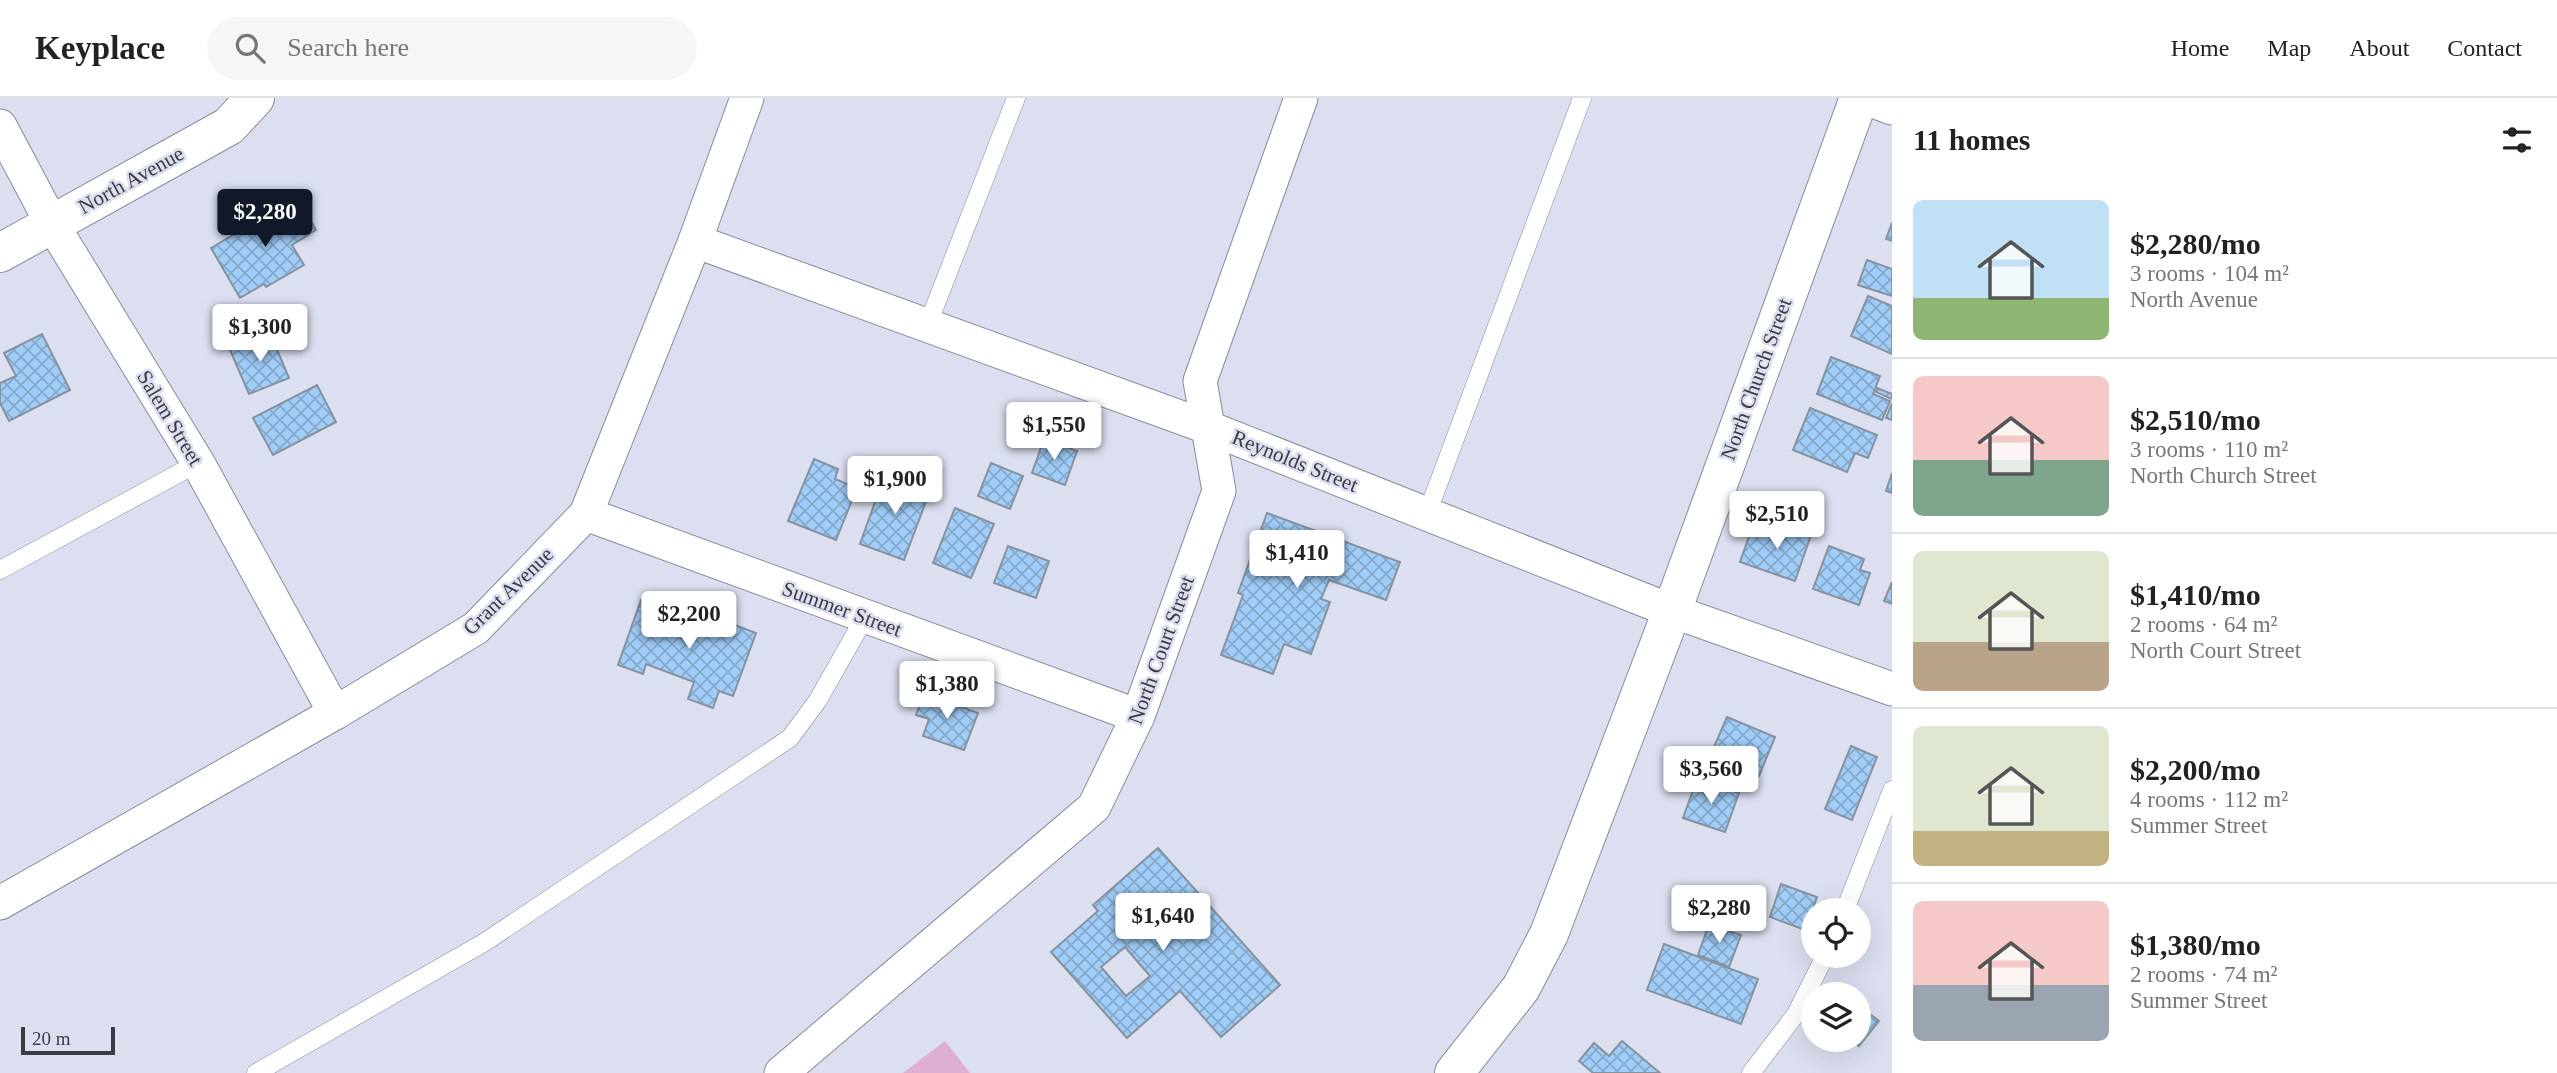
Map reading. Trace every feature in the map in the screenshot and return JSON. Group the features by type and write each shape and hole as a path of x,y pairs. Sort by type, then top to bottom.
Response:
{"street":[{"name":"North Avenue","path":"0,253 229,126 255,98"},
{"name":"Grant Avenue","path":"0,902 335,713 477,628 586,514 695,241 747,98"},
{"name":"North Court Street","path":"781,1073 1094,807 1138,716 1219,491 1200,381 1301,98"},
{"name":"North Church Street","path":"1454,1073 1521,988 1549,934 1672,611 1859,98"},
{"path":"1865,98 1892,108"},
{"name":"Salem Street","path":"0,126 52,224 198,463 335,713"},
{"name":"Reynolds Street","path":"695,241 1207,426 1672,611 1892,689"},
{"name":"Summer Street","path":"586,514 1138,716"}],"lane":[{"path":"928,324 1016,98"},
{"path":"1427,514 1582,98"},
{"path":"0,570 198,463"},
{"path":"256,1073 485,942 790,738 818,700 865,618"},
{"path":"1850,898 1892,790"},
{"path":"1751,1073 1796,1014 1819,968"}],"shaded area":[{"path":"945,1041 970,1073 903,1073"}],"building":[{"path":"297,197 316,230 292,245 304,265 266,287 264,284 240,298 211,248"},
{"path":"1892,223 1892,241 1886,239"},
{"path":"1867,260 1892,269 1892,296 1858,285"},
{"path":"1868,296 1892,306 1892,354 1851,336"},
{"path":"270,333 289,378 249,394 230,350"},
{"path":"42,334 70,390 9,421 0,403 0,383 16,376 4,353"},
{"path":"1831,357 1880,376 1873,394 1890,401 1882,420 1817,394"},
{"path":"317,385 336,422 273,455 253,418"},
{"path":"1877,388 1892,394 1892,399 1876,392"},
{"path":"1892,403 1892,420 1886,418"},
{"path":"1810,408 1877,435 1868,458 1855,453 1847,472 1793,450"},
{"path":"1044,439 1077,451 1065,485 1032,473"},
{"path":"814,459 838,469 835,479 857,488 836,540 788,521"},
{"path":"991,463 1023,476 1010,509 978,496"},
{"path":"886,471 931,488 904,560 860,544"},
{"path":"1892,473 1892,493 1886,491"},
{"path":"955,508 994,524 971,578 933,563"},
{"path":"1267,513 1400,562 1386,600 1329,580 1321,599 1330,602 1311,654 1284,644 1273,674 1221,655 1243,595 1238,593"},
{"path":"1775,522 1811,535 1795,581 1740,562 1752,528 1770,535"},
{"path":"1008,546 1049,561 1036,598 994,583"},
{"path":"1829,546 1864,559 1860,570 1870,573 1859,605 1813,589"},
{"path":"1892,582 1892,604 1884,601"},
{"path":"641,600 711,626 714,617 756,633 733,696 719,691 713,708 688,699 694,682 646,664 643,674 618,665"},
{"path":"924,693 978,713 964,750 923,736 929,719 916,715"},
{"path":"1727,717 1775,737 1759,776 1746,770 1742,778 1707,763"},
{"path":"1851,746 1877,757 1852,820 1825,809"},
{"path":"1697,779 1739,793 1725,832 1683,818"},
{"path":"1158,848 1280,985 1221,1037 1180,991 1127,1038 1051,952 1098,911 1093,905","holes":["1125,947 1150,976 1126,996 1101,967"]},
{"path":"1781,884 1817,897 1801,898 1801,929 1770,917"},
{"path":"1709,924 1741,935 1729,967 1698,955"},
{"path":"1664,944 1758,979 1741,1024 1647,990"},
{"path":"1871,1015 1879,1021 1871,1031"},
{"path":"1622,1041 1660,1073 1593,1073 1579,1061 1594,1043 1609,1056"}]}
